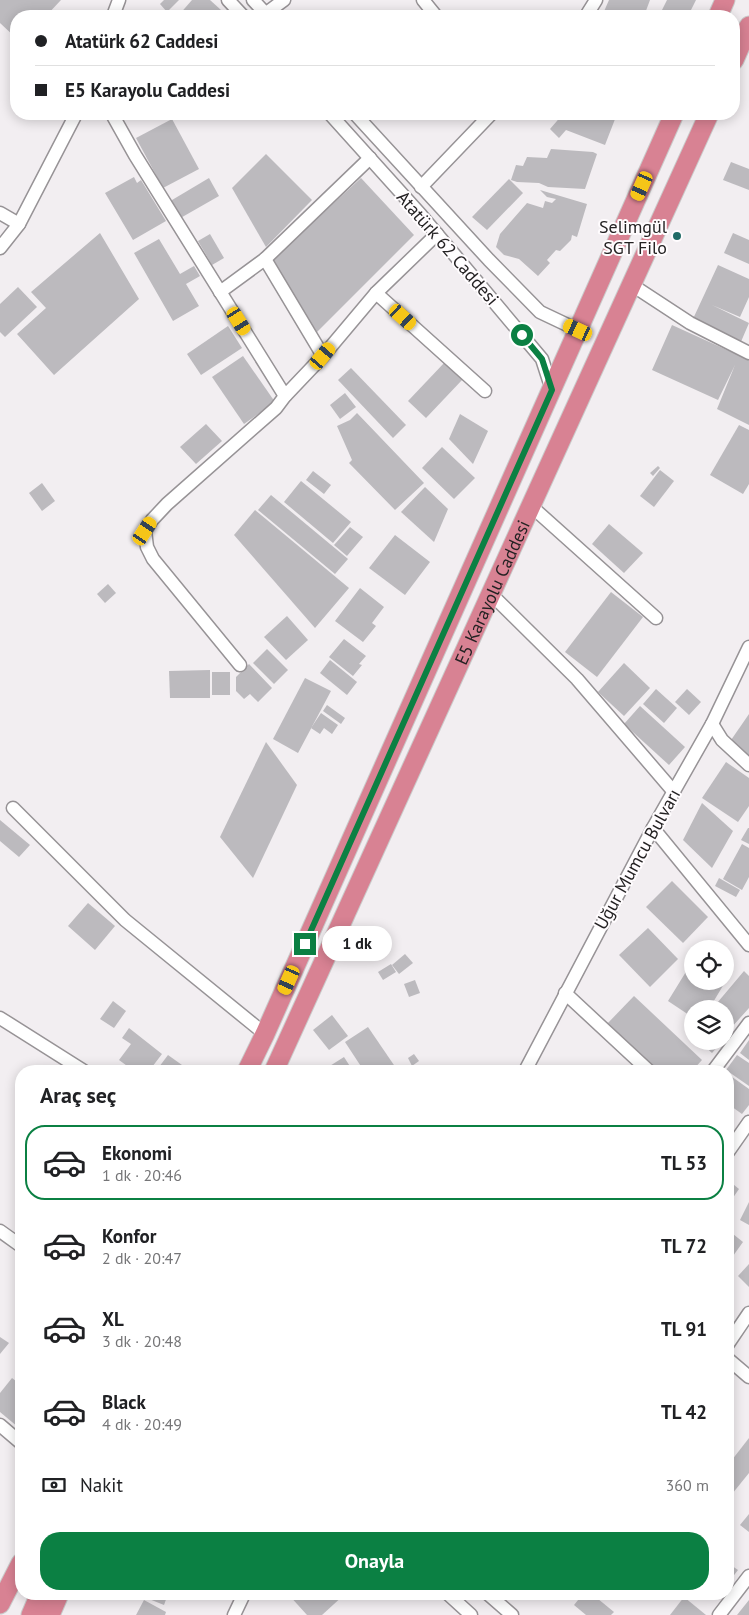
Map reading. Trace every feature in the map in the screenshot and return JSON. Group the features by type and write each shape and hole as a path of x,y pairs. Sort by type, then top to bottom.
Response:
{"highway":[{"path":"740,46 749,26"},
{"name":"E5 Karayolu Caddesi","path":"250,1065 671,120"},
{"name":"E5 Karayolu Caddesi","path":"277,1065 706,120"},
{"path":"0,1604 15,1575"},
{"path":"6,1615 15,1594"},
{"path":"31,1615 37,1600"},
{"path":"50,1615 56,1600"}],"street":[{"path":"228,0 237,10"},
{"path":"254,0 263,10"},
{"path":"273,10 284,0"},
{"path":"423,0 431,10"},
{"path":"0,248 19,224 73,120"},
{"path":"115,120 135,155 285,396"},
{"name":"Atatürk 62 Caddesi","path":"335,120 437,234 542,359 552,390"},
{"name":"Atatürk 62 Caddesi","path":"361,120 488,260 540,312 578,330"},
{"path":"421,187 485,120"},
{"path":"220,292 265,259 370,158"},
{"path":"0,213 19,224"},
{"path":"240,665 153,559 147,547 145,531 166,504 276,408 376,293 437,234"},
{"path":"265,259 323,356"},
{"path":"632,285 690,323 749,353"},
{"path":"376,293 485,391"},
{"path":"531,506 656,618"},
{"path":"491,594 577,679 674,792"},
{"name":"Uğur Mumcu Bulvarı","path":"528,1065 654,828 712,724 749,647"},
{"path":"712,724 722,740 749,765"},
{"path":"14,808 125,920 265,1034"},
{"path":"654,828 749,945"},
{"path":"565,994 642,1065"},
{"path":"0,1018 74,1065"},
{"path":"718,1065 749,1023"},
{"path":"734,1143 749,1122"},
{"path":"0,1231 15,1242"},
{"path":"734,1335 749,1312"},
{"path":"734,1364 749,1377"},
{"path":"0,1426 15,1438"},
{"path":"734,1596 749,1576"},
{"path":"234,1615 241,1600"},
{"path":"455,1600 471,1615"},
{"path":"495,1600 512,1615"},
{"path":"719,1615 731,1600"}],"building":[{"path":"0,0 61,0 52,10 10,10 10,32 0,23"},
{"path":"164,0 179,0 169,10 165,10 160,4"},
{"path":"192,0 210,0 221,10 183,10"},
{"path":"609,0 650,0 646,10 605,10"},
{"path":"667,0 696,0 691,10 662,10"},
{"path":"173,120 199,169 163,188 136,138"},
{"path":"558,120 615,120 605,145 566,130 559,138 550,129"},
{"path":"551,149 593,152 597,154 585,189 548,187 539,183 511,180 516,165 523,166 527,157 547,158"},
{"path":"266,154 312,200 266,247 232,188"},
{"path":"731,162 749,169 749,190 723,180"},
{"path":"134,177 137,183 141,180 166,221 133,240 105,193"},
{"path":"209,178 219,196 177,220 167,203"},
{"path":"361,178 414,235 317,332 306,319 272,260"},
{"path":"509,179 523,193 487,230 472,217"},
{"path":"540,190 587,204 577,237 572,235 571,240 560,251 556,250 547,260 550,263 538,276 519,259 504,255 496,247 500,234 527,203 543,208 545,201 552,203 556,199 547,197"},
{"path":"100,233 139,299 54,375 17,334 46,308 31,292"},
{"path":"733,233 749,240 749,264 724,253"},
{"path":"210,234 224,258 212,265 198,241"},
{"path":"159,239 180,274 194,266 200,276 186,284 199,306 173,321 134,253"},
{"path":"718,265 749,279 749,297 740,317 712,305 749,323 740,344 692,321"},
{"path":"18,287 37,307 5,337 0,332 0,304"},
{"path":"672,325 749,360 749,425 717,409 735,365 718,400 652,370"},
{"path":"228,326 242,348 201,375 187,354"},
{"path":"243,356 275,402 244,424 212,377"},
{"path":"445,362 463,379 426,418 408,401"},
{"path":"351,368 406,425 393,438 338,380"},
{"path":"345,393 356,407 340,419 330,405"},
{"path":"357,413 424,483 395,510 349,463 352,460 337,426 350,420"},
{"path":"460,414 488,431 473,464 449,439"},
{"path":"206,424 222,441 196,464 180,447"},
{"path":"739,425 749,430 749,484 743,494 710,475"},
{"path":"442,447 475,478 454,499 422,468"},
{"path":"658,466 660,468 653,476 650,473"},
{"path":"660,470 674,481 654,507 640,496"},
{"path":"313,471 331,485 324,494 306,480"},
{"path":"301,481 351,522 333,543 284,502"},
{"path":"42,483 55,501 42,511 29,493"},
{"path":"425,487 448,509 434,542 401,512"},
{"path":"271,495 348,559 335,574 258,510"},
{"path":"255,510 349,588 315,628 234,535"},
{"path":"609,524 643,553 624,573 592,544"},
{"path":"350,527 363,537 347,556 334,545"},
{"path":"395,535 430,562 405,595 369,568"},
{"path":"108,584 116,593 105,603 97,594"},
{"path":"360,588 384,607 372,623 376,626 363,642 335,621"},
{"path":"611,592 643,617 597,677 565,652"},
{"path":"287,616 308,640 286,660 264,637"},
{"path":"344,639 366,656 359,664 362,665 353,676 329,657"},
{"path":"267,649 288,670 274,684 253,663"},
{"path":"330,660 357,682 347,695 320,673"},
{"path":"624,663 650,688 624,716 598,692"},
{"path":"249,664 272,688 258,702 250,694 244,699 236,691 236,677"},
{"path":"210,670 210,698 170,698 169,671"},
{"path":"212,672 230,672 230,695 212,695"},
{"path":"305,678 331,691 298,753 273,739"},
{"path":"656,689 677,708 664,723 643,704"},
{"path":"687,689 701,702 689,715 675,702"},
{"path":"327,705 345,718 341,724 323,711"},
{"path":"640,706 685,747 669,765 624,724"},
{"path":"321,713 338,725 332,734 324,728 320,734 311,728"},
{"path":"749,714 749,757 729,743"},
{"path":"266,742 297,785 253,878 220,837"},
{"path":"726,762 749,778 749,806 738,822 702,798"},
{"path":"702,803 733,831 712,868 683,840"},
{"path":"0,820 30,845 19,857 0,841"},
{"path":"749,828 749,844 741,840"},
{"path":"742,844 749,848 749,877 742,890 723,879"},
{"path":"719,878 740,890 736,897 715,886"},
{"path":"672,881 708,917 683,943 646,907"},
{"path":"88,903 115,926 95,950 68,926"},
{"path":"648,928 678,959 650,987 619,955"},
{"path":"405,954 413,963 399,974 392,965"},
{"path":"391,964 396,972 383,980 378,972"},
{"path":"744,971 749,976 749,1008 734,1025 734,1000 720,1000 728,990 734,990 734,983"},
{"path":"684,975 684,990 720,990 714,1000 684,1000 684,1012 668,1001"},
{"path":"415,980 420,993 409,997 404,984"},
{"path":"634,996 684,1043 684,1050 691,1050 702,1060 697,1065 649,1065 606,1025"},
{"path":"113,1001 126,1011 114,1028 100,1019"},
{"path":"332,1015 348,1036 329,1050 313,1030"},
{"path":"368,1027 394,1065 360,1065 345,1042"},
{"path":"129,1028 162,1054 154,1065 126,1065 119,1060 131,1044 122,1038"},
{"path":"749,1040 749,1060 740,1053"},
{"path":"414,1054 419,1061 412,1065 408,1058"},
{"path":"168,1055 182,1065 160,1065"},
{"path":"737,1055 749,1063 749,1086 734,1076 734,1065 730,1065"},
{"path":"344,1057 349,1065 331,1065"},
{"path":"734,1078 749,1089 749,1105 742,1114 734,1108"},
{"path":"734,1185 739,1189 734,1196"},
{"path":"749,1202 749,1225 740,1220"},
{"path":"734,1235 743,1242 734,1255"},
{"path":"749,1264 749,1287 738,1276"},
{"path":"0,1337 9,1343 0,1354"},
{"path":"12,1378 15,1380 15,1424 0,1412 0,1393"},
{"path":"749,1438 749,1473 734,1492 734,1457"},
{"path":"749,1514 749,1532 740,1525"},
{"path":"734,1567 738,1570 734,1575"},
{"path":"144,1600 166,1612 165,1615 136,1615"},
{"path":"152,1600 166,1600 164,1605"},
{"path":"293,1600 338,1600 322,1615 307,1615"},
{"path":"578,1600 599,1600 614,1612 611,1615 586,1615 574,1605"},
{"path":"682,1600 688,1600 706,1615 670,1615"},
{"path":"749,1600 749,1615 737,1615"}],"place":[{"name":"Selimgül SGT Filo","path":"677,236"}],"route":[{"path":"305,944 552,390 542,359 522,335"}]}
